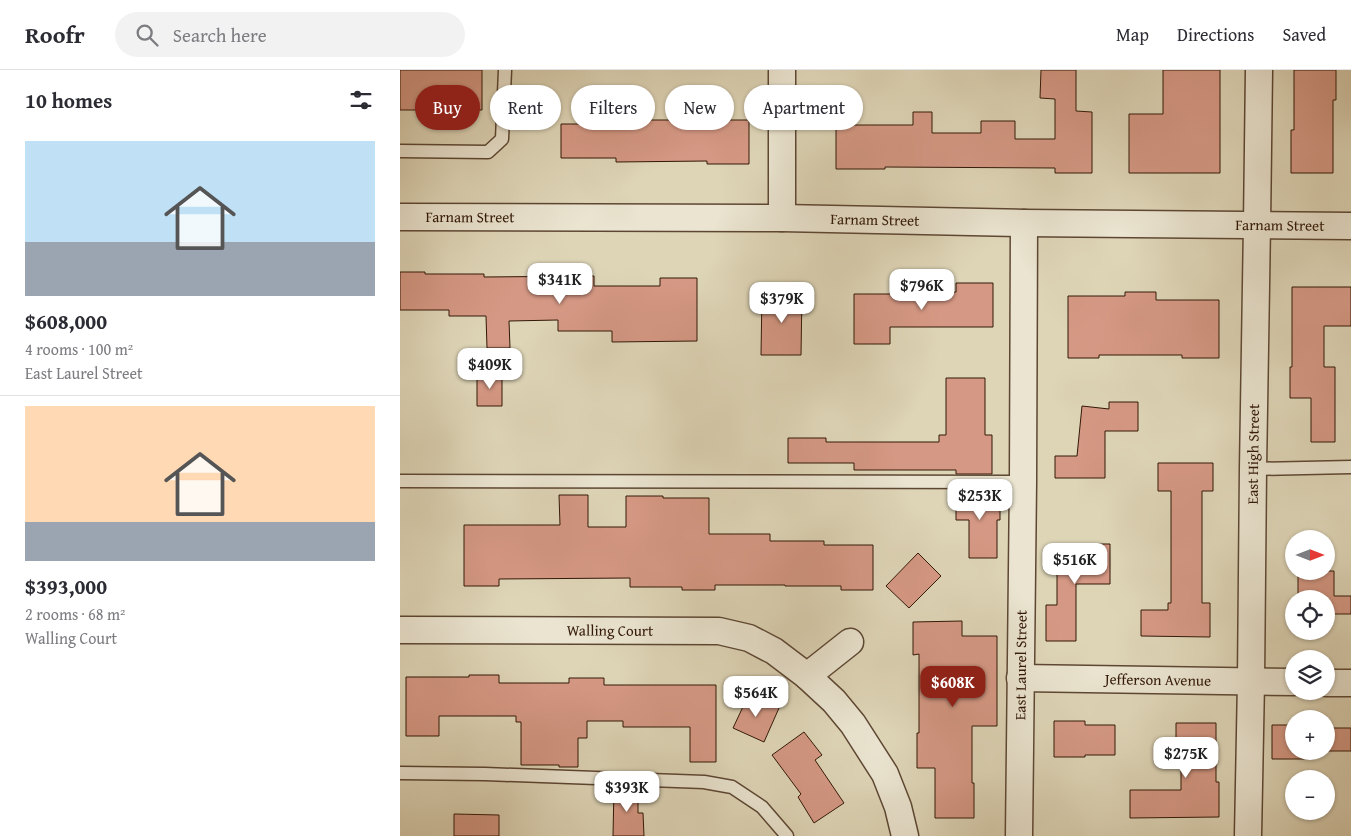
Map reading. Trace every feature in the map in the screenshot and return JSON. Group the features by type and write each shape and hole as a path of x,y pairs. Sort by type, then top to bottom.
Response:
{"street":[{"path":"782,70 782,218"},
{"name":"East High Street","path":"1248,836 1252,682 1259,70"},
{"name":"Farnam Street","path":"400,217 782,218 1024,223 1351,226"},
{"name":"East Laurel Street","path":"1019,836 1024,223"},
{"name":"Walling Court","path":"400,630 719,632 749,638 774,651 807,676 834,701 853,724 885,774 898,807 905,836"},
{"path":"807,676 850,642"},
{"name":"Jefferson Avenue","path":"1020,678 1285,682"},
{"path":"1335,683 1351,683"}],"lane":[{"path":"400,151 488,152 502,139 505,70"},
{"path":"1253,469 1351,467"},
{"path":"400,481 1023,482"},
{"path":"400,773 485,774 704,782 732,788 762,807 787,836"}],"building":[{"path":"400,70 482,70 482,110 480,110 480,85 415,85 415,110 400,110"},
{"path":"1041,70 1076,70 1076,111 1092,112 1092,173 1055,173 1055,168 885,167 885,169 836,169 836,130 863,130 863,125 913,125 913,112 932,112 932,133 981,133 981,121 1015,121 1015,139 1055,139 1055,99 1040,98"},
{"path":"1163,70 1220,70 1220,173 1129,173 1129,114 1163,114"},
{"path":"1294,70 1336,70 1336,100 1333,100 1333,173 1291,173 1291,130 1294,130"},
{"path":"655,120 665,120 665,130 734,130 734,120 744,120 744,130 749,130 749,164 707,164 707,161 616,162 616,158 561,158 561,124 571,124 571,130 655,130"},
{"path":"400,272 484,274 484,277 594,276 594,286 660,286 660,278 697,278 697,341 612,342 612,331 558,331 558,320 509,321 510,348 487,348 486,316 449,316 449,310 400,310"},
{"path":"956,283 993,283 993,327 890,327 890,344 854,344 854,294 956,292"},
{"path":"1292,287 1351,287 1351,326 1324,326 1324,367 1335,367 1335,442 1311,442 1311,398 1290,398"},
{"path":"762,292 802,292 801,355 761,355"},
{"path":"1125,292 1156,292 1156,300 1219,300 1219,358 1182,358 1182,355 1099,355 1099,358 1068,358 1068,296 1125,296"},
{"path":"477,375 502,375 502,406 477,406"},
{"path":"946,378 985,378 985,435 992,435 992,474 956,474 956,470 854,470 854,463 788,463 788,438 826,438 826,442 939,442 939,435 946,435"},
{"path":"1109,402 1138,402 1138,431 1105,431 1105,478 1055,478 1055,456 1077,456 1082,406 1109,409"},
{"path":"1158,463 1213,463 1213,491 1202,491 1202,603 1210,603 1210,637 1141,636 1141,610 1168,610 1168,603 1171,603 1171,491 1158,491"},
{"path":"956,490 992,490 992,497 1000,497 1000,520 997,520 997,558 969,558 969,520 956,520"},
{"path":"559,495 588,495 588,527 626,527 626,496 709,498 709,534 770,534 770,541 824,541 824,545 873,545 873,590 841,590 841,586 715,585 715,590 682,590 682,587 630,587 630,578 499,579 499,586 464,586 464,525 560,525"},
{"path":"1057,544 1110,544 1110,584 1076,584 1076,641 1046,641 1046,605 1057,605"},
{"path":"918,553 941,576 909,608 886,586"},
{"path":"1298,580 1334,580 1334,590 1298,590"},
{"path":"1335,596 1351,596 1351,614 1335,614"},
{"path":"962,621 962,636 997,636 997,726 972,726 974,818 935,818 935,768 917,768 919,654 913,655 913,622"},
{"path":"469,675 499,675 499,683 569,683 569,678 604,678 604,685 716,685 716,762 690,762 690,727 623,727 623,721 587,721 587,738 578,738 578,767 521,765 521,722 516,722 516,716 439,716 439,736 406,736 406,677 469,677"},
{"path":"749,694 779,708 764,742 733,728"},
{"path":"1054,721 1085,721 1085,725 1115,725 1115,755 1054,757"},
{"path":"1176,723 1216,723 1216,782 1219,782 1219,817 1130,818 1130,790 1181,790 1181,754 1176,754"},
{"path":"1272,725 1285,725 1285,759 1272,759"},
{"path":"1335,728 1351,728 1351,751 1335,751"},
{"path":"804,732 822,755 815,760 844,803 814,823 798,797 801,794 772,755"},
{"path":"614,787 638,788 638,813 643,813 644,836 613,836"},
{"path":"454,814 499,815 499,836 454,836"}]}
